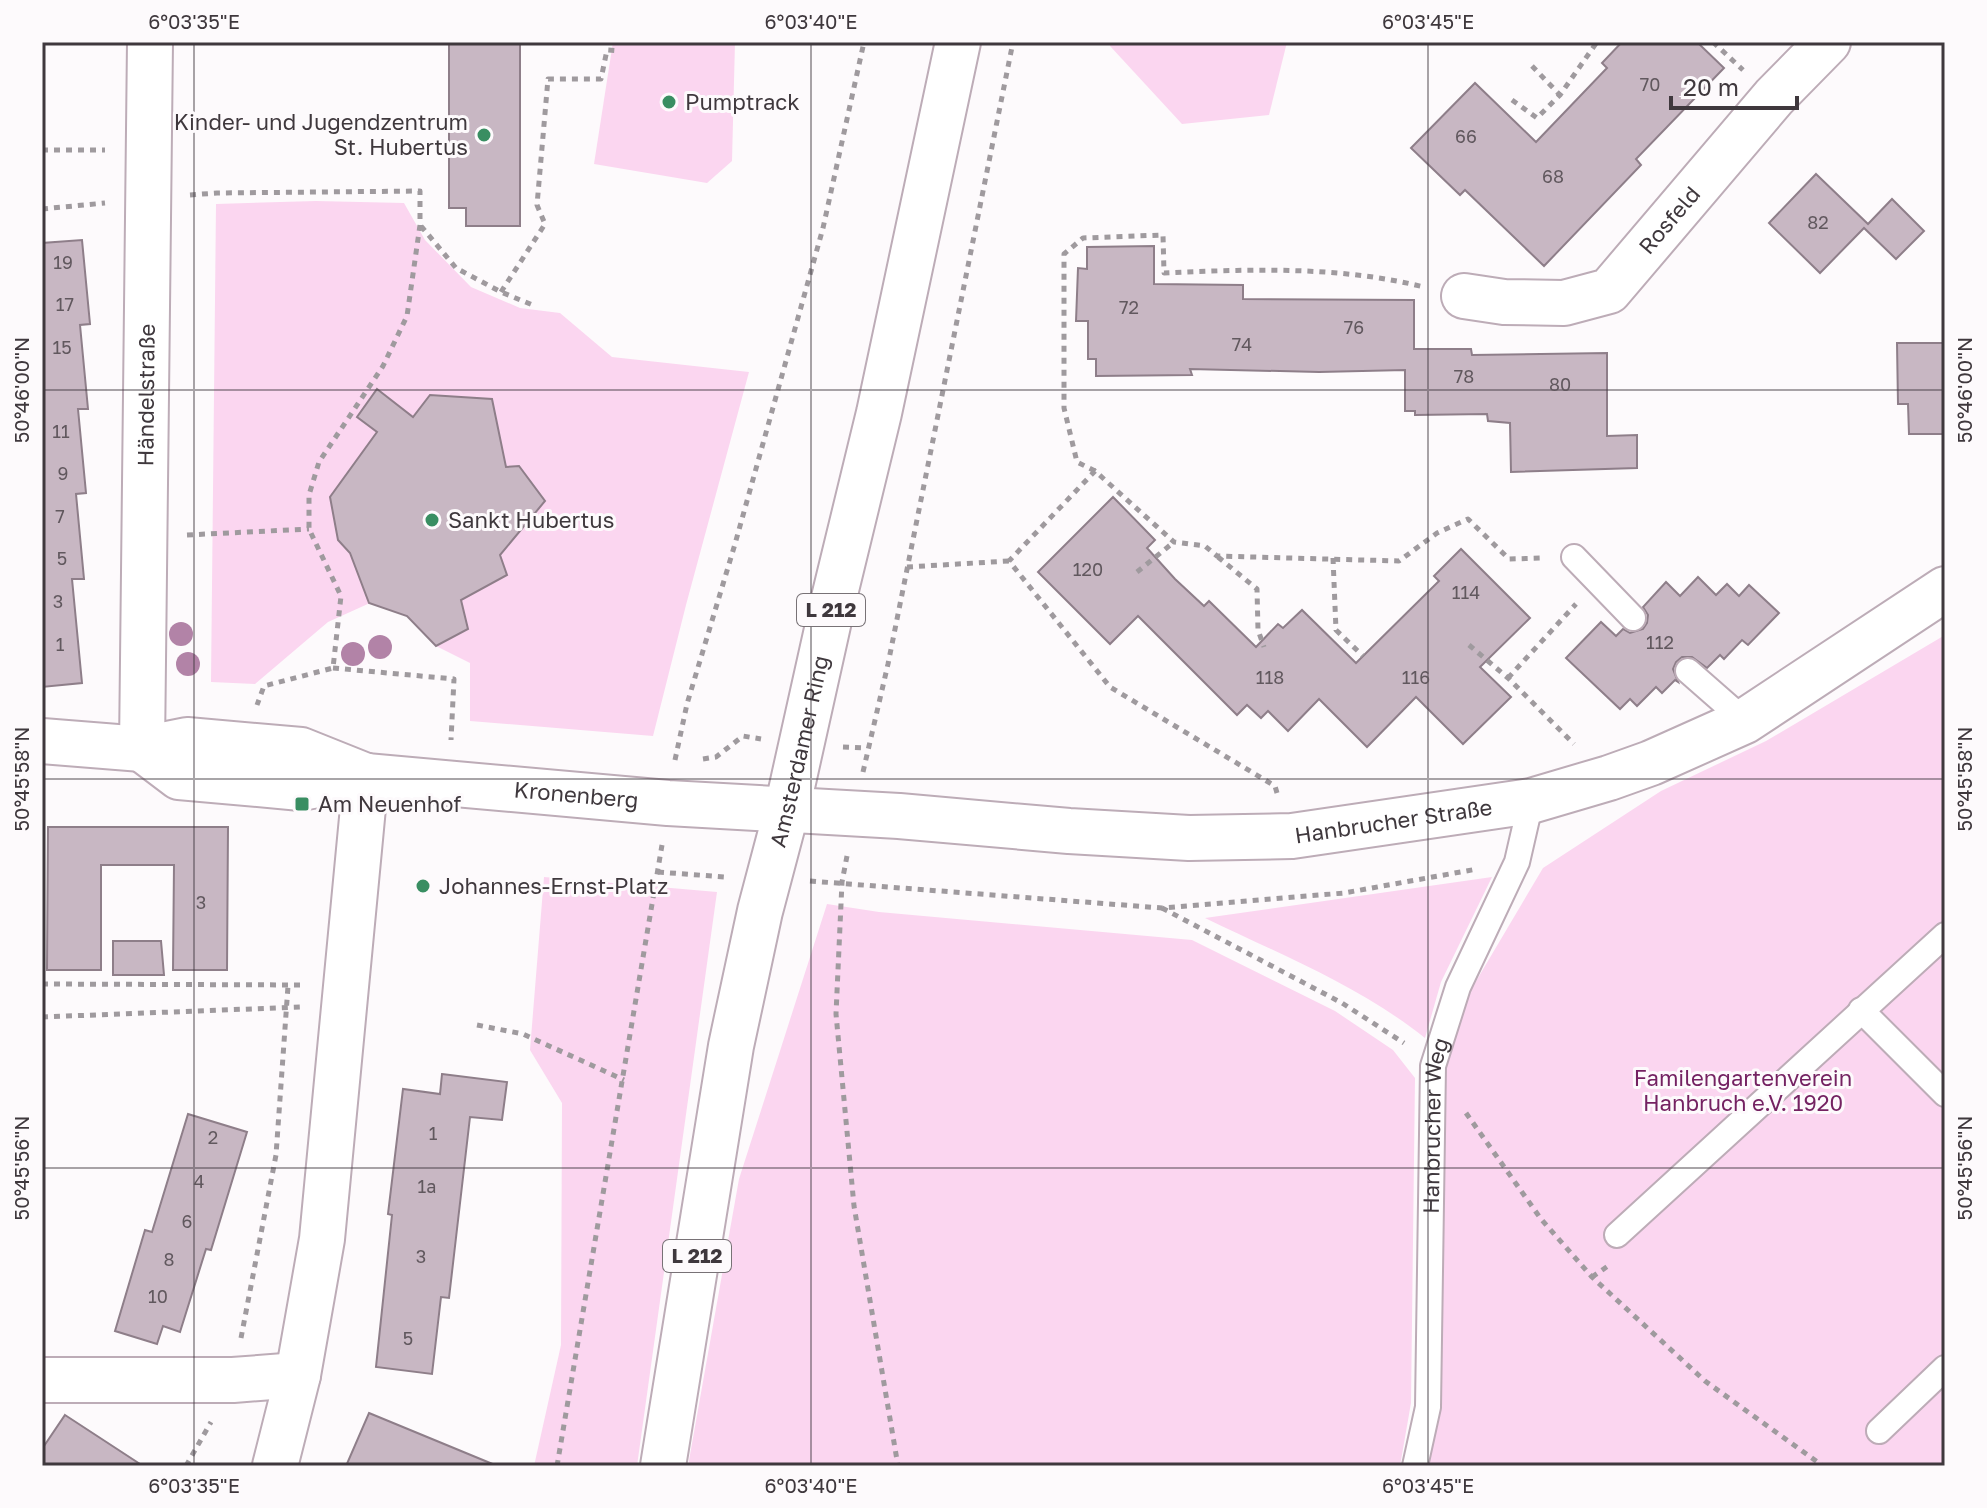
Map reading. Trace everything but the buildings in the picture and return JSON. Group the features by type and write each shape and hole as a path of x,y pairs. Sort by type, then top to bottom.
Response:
{"street":[{"name":"Händelstraße","path":"142,749 150,42"},
{"name":"Amsterdamer Ring","path":"663,1466 731,1046 879,413 958,42"},
{"name":"Rosfeld","path":"1464,296 1504,302 1564,303 1609,291 1774,97 1828,42"},
{"name":"Hanbrucher Straße","path":"787,809 1189,838 1292,836 1531,801 1651,763 1745,721 1945,589"},
{"name":"Kronenberg","path":"42,741 142,749 187,740 301,750 366,776 668,803 787,809"},
{"path":"275,1466 298,1375 322,1239 366,776"},
{"path":"42,1380 233,1380 298,1375"}],"lane":[{"path":"1574,557 1633,618"},
{"path":"1688,671 1745,721"},
{"name":"Hanbrucher Weg","path":"1415,1466 1428,1407 1433,1066 1458,987 1517,862 1531,801"},
{"path":"1617,1235 1945,935"},
{"path":"1861,1010 1945,1094"},
{"path":"1879,1431 1945,1368"}],"path":[{"path":"557,1466 687,704 823,228 864,42"},
{"path":"898,1466 854,1206 836,1014 842,882 1013,42"},
{"path":"1512,100 1537,118 1560,95 1597,42"},
{"path":"501,292 545,224 537,205 548,79 601,79 607,50 620,51"},
{"path":"1532,66 1560,95"},
{"path":"42,150 148,149"},
{"path":"42,209 217,193 420,191 415,275 407,316 383,366 319,462 309,495 309,529 341,596 333,668"},
{"path":"420,225 456,268 535,306"},
{"path":"1264,647 1258,630 1257,589 1205,546 1174,542 1095,471 1077,462 1064,408 1064,254 1083,238 1163,235 1164,273 1265,268 1390,278"},
{"path":"907,567 1009,561 1095,471"},
{"path":"1217,556 1399,561 1437,533 1468,519 1509,559 1574,557"},
{"path":"144,537 309,529"},
{"path":"1137,572 1174,542"},
{"path":"1333,558 1336,630 1363,656"},
{"path":"1009,561 1110,687 1275,786 1292,836"},
{"path":"1508,678 1598,580"},
{"path":"1469,645 1508,678 1609,778"},
{"path":"264,686 333,668 454,679 448,783"},
{"path":"658,872 842,882 1162,908 1344,893 1517,862"},
{"path":"1162,908 1342,1003 1398,1037 1433,1066 1541,1219 1592,1277 1705,1381 1823,1466"},
{"path":"42,984 288,986 346,995"},
{"path":"186,1466 233,1380 276,1155 288,986"},
{"path":"42,1017 286,1007 346,995"},
{"path":"477,1025 523,1034 624,1080"}],"green space":[{"name":"Pumptrack","path":"613,42 735,42 732,161 707,183 594,164"},
{"path":"1111,42 1287,42 1269,115 1182,124 1110,46"},
{"path":"316,201 404,203 425,240 471,287 520,308 560,313 612,357 749,372 653,736 470,721 470,663 436,646 407,616 370,603 328,622 255,684 211,682 216,204"},
{"name":"Familengartenverein Hanbruch e.V. 1920","path":"1945,635 1945,1466 1423,1466 1444,1065 1469,993 1543,868 1661,791 1766,741"},
{"path":"544,877 717,892 637,1466 534,1466 561,1345 562,1103 530,1050"},
{"path":"1492,877 1441,982 1425,1038 1374,1002 1205,918"},
{"path":"827,904 879,912 1192,940 1335,1011 1393,1050 1415,1078 1411,1403 1400,1466 688,1466 739,1179"}],"place":[{"name":"Pumptrack","path":"669,102"},
{"name":"Kinder- und Jugendzentrum St. Hubertus","path":"484,135"},
{"name":"Sankt Hubertus","path":"432,520"},
{"name":"Am Neuenhof","path":"302,804"},
{"name":"Johannes-Ernst-Platz","path":"423,886"}]}
